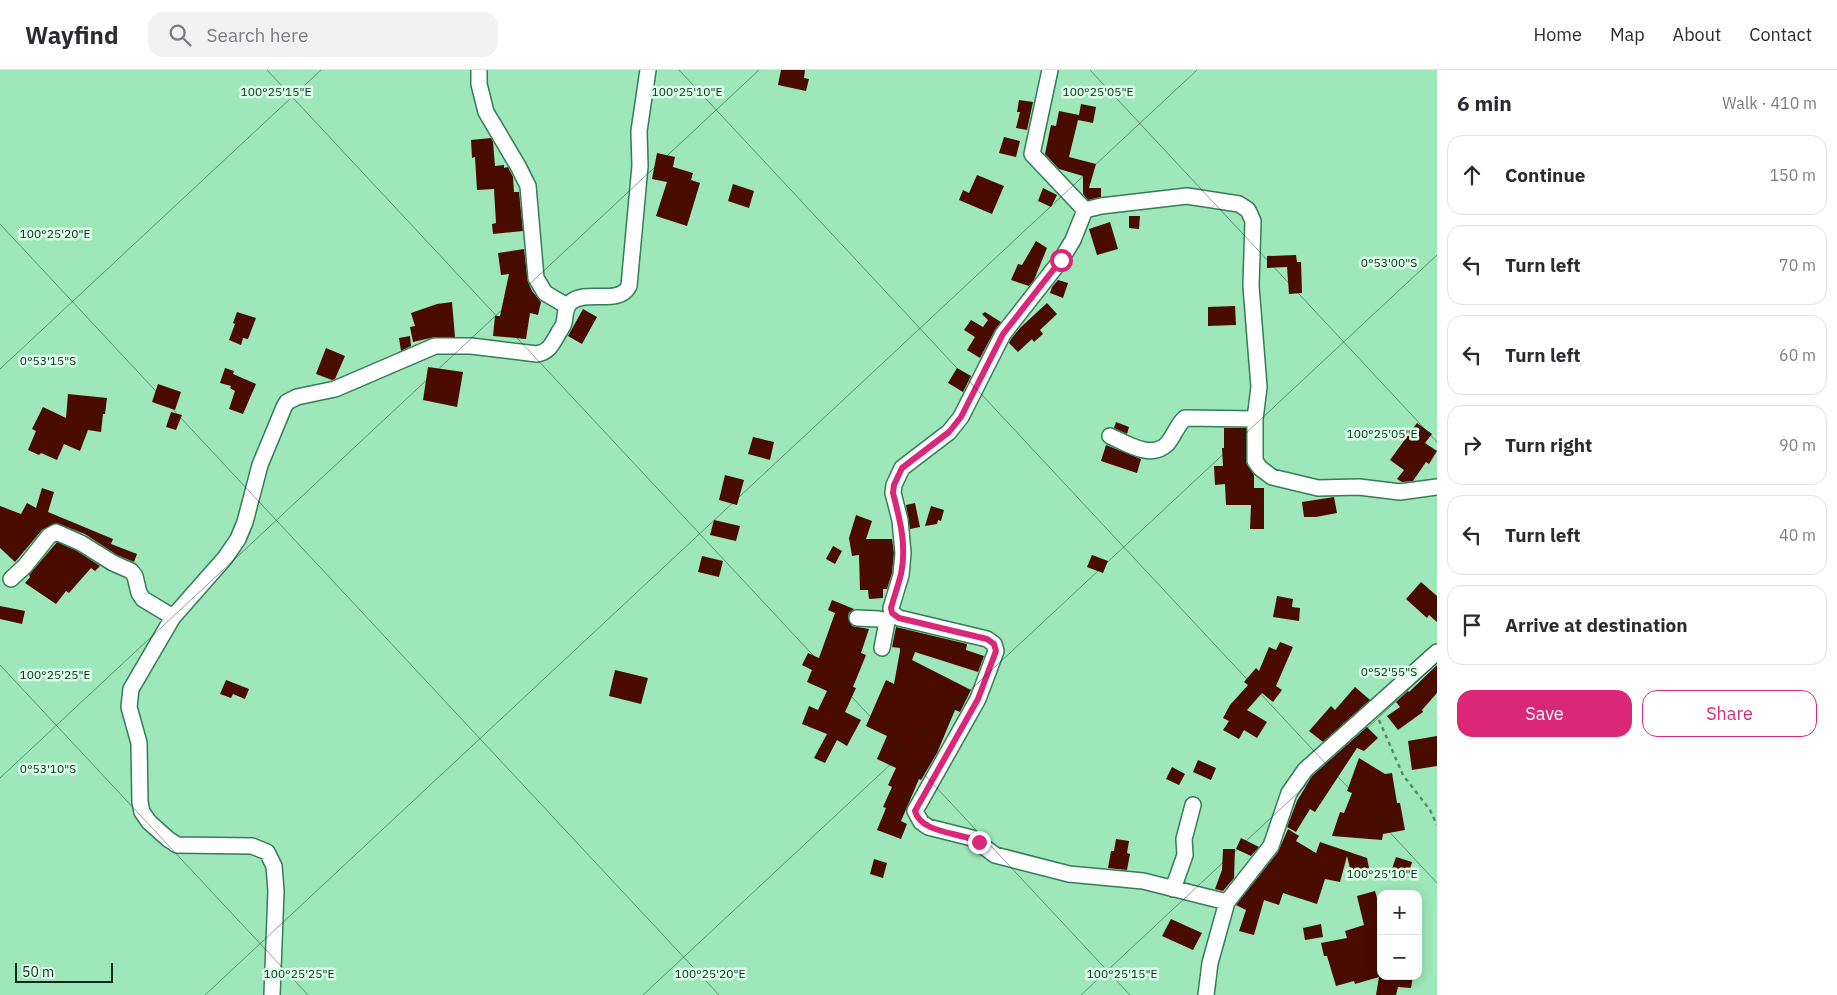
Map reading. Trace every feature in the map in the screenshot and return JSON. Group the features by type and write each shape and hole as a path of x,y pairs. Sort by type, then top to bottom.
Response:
{"street":[{"path":"479,70 479,84 486,112 528,186 536,278 545,293 567,306"},
{"path":"272,995 276,891 274,866 267,852 252,846 177,845 168,840 149,822 142,812 140,802 139,743 129,707 132,688 173,618 225,558 238,539 245,522 260,465 280,414 287,402 303,395 335,389 435,346 463,345 537,354 543,353 553,344 564,322 563,316 567,306 575,299 621,295 627,290 629,286 640,166 639,131 648,70"},
{"path":"1050,70 1032,154 1085,210"},
{"path":"1085,210 1101,206 1187,196 1239,204 1248,210 1253,221 1251,286 1259,387 1255,461 1260,468 1272,477 1318,488 1359,487 1400,492 1437,487"},
{"path":"882,648 901,574 903,552 901,527 893,493 897,476 902,468 949,432 961,417 1003,334 1061,260 1073,240 1085,210"},
{"path":"1110,436 1142,450 1152,450 1168,443 1178,424 1185,418 1256,419"},
{"path":"11,579 26,566 49,536 56,532 81,543 113,563 131,571 136,576 139,593 143,599 173,618"},
{"path":"857,618 899,618 987,639 996,648 978,699 915,811 921,822 928,827 972,838 995,855 1069,874 1143,882 1227,902"},
{"path":"1206,995 1210,963 1227,902 1271,846 1289,793 1296,780 1437,652"},
{"path":"1173,888 1185,855 1184,839 1193,805"}],"path":[{"path":"1374,710 1403,775 1430,810 1437,825"}],"building":[{"path":"781,70 805,70 804,78 809,79 806,91 778,85"},
{"path":"1019,100 1033,102 1027,130 1016,128 1020,112 1017,112"},
{"path":"1081,104 1096,107 1093,123 1078,120 1069,157 1096,164 1089,188 1101,188 1101,197 1088,200 1083,194 1083,176 1059,169 1045,154 1051,125 1056,126 1059,111 1079,115"},
{"path":"1004,137 1020,141 1016,157 999,153"},
{"path":"491,138 495,166 504,165 504,168 508,167 513,177 514,192 519,192 523,231 493,234 492,224 496,223 494,189 477,190 475,157 472,158 471,140"},
{"path":"657,153 675,157 673,167 693,173 691,180 700,183 687,226 656,216 667,182 652,179"},
{"path":"977,175 1004,186 992,214 959,200 963,190 969,193"},
{"path":"733,184 754,191 749,208 728,201"},
{"path":"1043,188 1057,195 1051,207 1038,201"},
{"path":"1129,216 1140,216 1139,229 1129,228"},
{"path":"1110,222 1118,249 1097,255 1089,229"},
{"path":"1036,241 1047,248 1034,280 1029,286 1011,280 1018,264 1022,265"},
{"path":"524,249 528,282 532,291 541,302 538,315 530,313 526,339 493,336 495,316 500,316 509,274 501,275 498,253"},
{"path":"1296,255 1297,262 1301,262 1302,293 1289,294 1287,267 1267,268 1267,256"},
{"path":"1058,280 1068,283 1063,298 1050,293"},
{"path":"452,302 455,337 435,337 413,342 410,327 415,326 411,313 437,304"},
{"path":"1047,303 1057,314 1040,330 1043,334 1034,342 1032,339 1018,352 1009,343 1011,339"},
{"path":"1235,306 1236,325 1208,326 1208,307"},
{"path":"583,309 597,317 582,344 568,336"},
{"path":"237,312 256,318 248,339 243,338 241,345 229,340"},
{"path":"985,312 1001,322 980,358 967,350 975,337 964,330 971,320 983,327 988,320 982,314"},
{"path":"410,336 411,346 401,351 399,338"},
{"path":"326,348 345,356 335,379 332,380 316,374"},
{"path":"428,367 463,372 457,407 423,400"},
{"path":"225,368 234,371 233,374 256,384 243,414 229,409 235,391 230,388 231,386 220,383"},
{"path":"957,368 971,376 963,392 948,383"},
{"path":"158,384 181,392 175,410 152,402"},
{"path":"68,394 107,398 101,432 88,430 80,451 64,444 57,460 28,450 36,431 32,429 43,407 66,418"},
{"path":"171,412 182,415 176,430 166,427"},
{"path":"1116,422 1129,427 1127,434 1114,428"},
{"path":"1417,423 1432,434 1425,443 1437,451 1429,464 1426,462 1413,481 1402,482 1397,479 1404,470 1390,460"},
{"path":"1224,428 1246,428 1246,462 1254,475 1254,488 1264,488 1264,529 1250,529 1251,505 1226,505 1225,484 1215,485 1214,466 1223,466"},
{"path":"753,437 774,442 770,460 748,454"},
{"path":"1106,445 1141,459 1137,473 1101,461"},
{"path":"725,475 744,480 737,505 719,500"},
{"path":"42,488 54,492 48,512 113,539 111,544 137,554 134,562 117,555 85,534 56,523 42,530 15,562 0,548 0,506 21,514 27,503 36,508"},
{"path":"1334,497 1337,513 1304,517 1302,502"},
{"path":"915,503 920,527 910,529 906,505"},
{"path":"931,506 944,510 941,521 938,520 937,524 925,526"},
{"path":"856,515 872,521 866,539 892,539 894,553 892,573 887,589 883,589 883,598 869,599 868,590 860,590 859,555 852,556 849,538"},
{"path":"714,520 740,526 736,541 710,535"},
{"path":"57,542 77,551 100,566 95,571 91,568 69,593 66,591 56,604 25,583 30,577 29,575"},
{"path":"833,546 842,551 835,564 826,559"},
{"path":"1092,555 1108,561 1103,573 1087,567"},
{"path":"702,556 723,561 719,577 698,572"},
{"path":"1421,582 1437,596 1437,622 1429,615 1427,618 1406,599"},
{"path":"1277,596 1293,599 1292,607 1300,608 1299,621 1273,617"},
{"path":"832,600 854,609 849,613 848,617 852,626 869,629 861,653 866,655 853,687 856,688 845,712 861,720 847,746 837,740 825,763 814,758 827,734 802,724 809,706 818,710 827,691 807,682 812,670 802,665 808,653 819,658 835,613 828,610"},
{"path":"0,606 25,611 22,624 0,619"},
{"path":"896,627 967,644 966,650 984,656 978,672 915,652 912,660 971,690 960,712 955,710 937,753 921,780 919,779 901,821 907,824 901,839 877,830 886,808 883,807 892,787 888,785 896,768 877,759 887,736 866,726 886,680 894,684 900,651 900,648 892,647"},
{"path":"1280,642 1293,647 1276,686 1282,690 1273,702 1262,693 1247,710 1267,722 1257,738 1244,730 1239,739 1223,730 1229,721 1223,718 1230,705 1248,685 1244,682 1256,668 1259,671 1269,647 1276,650"},
{"path":"1437,665 1437,693 1422,710 1423,712 1398,730 1387,716 1400,707 1396,702"},
{"path":"615,670 648,678 641,704 609,696"},
{"path":"226,680 249,689 245,699 233,694 231,698 220,694"},
{"path":"1355,687 1370,700 1323,742 1309,731 1331,706 1335,710"},
{"path":"1367,727 1378,738 1364,751 1357,748 1315,812 1310,809 1296,832 1287,827 1297,801 1312,776"},
{"path":"1437,736 1437,766 1412,770 1408,741"},
{"path":"1359,758 1385,774 1392,773 1397,803 1400,803 1405,830 1383,834 1382,840 1332,836 1340,812 1344,813 1352,793 1347,791"},
{"path":"1198,760 1216,768 1211,780 1193,772"},
{"path":"1172,767 1185,774 1179,785 1166,779"},
{"path":"1288,829 1299,836 1296,841 1316,853 1320,842 1367,858 1369,868 1366,876 1351,872 1347,856 1340,882 1325,879 1317,904 1283,893 1279,905 1264,900 1254,935 1239,931 1246,910 1236,905 1278,852"},
{"path":"1241,838 1259,847 1251,856 1236,849"},
{"path":"1116,839 1129,841 1127,853 1130,854 1127,870 1108,868 1111,851 1114,851"},
{"path":"1223,849 1235,849 1234,878 1223,891 1215,889 1222,870"},
{"path":"1396,857 1412,862 1408,876 1391,872"},
{"path":"874,859 887,863 883,878 870,874"},
{"path":"1375,891 1377,898 1377,978 1355,984 1354,981 1336,986 1321,943 1347,938 1345,931 1364,925 1357,896"},
{"path":"1171,919 1202,933 1193,950 1162,936"},
{"path":"1321,924 1323,937 1305,940 1303,928"},
{"path":"1378,980 1412,980 1411,988 1398,987 1396,995 1376,995"}],"route":[{"path":"979,842 972,838 928,827 916,816 915,811 978,699 996,648 987,639 899,618 892,613 894,593 901,574 903,552 900,520 893,493 894,485 902,468 934,445 949,432 961,417 1003,334 1061,260"}]}
